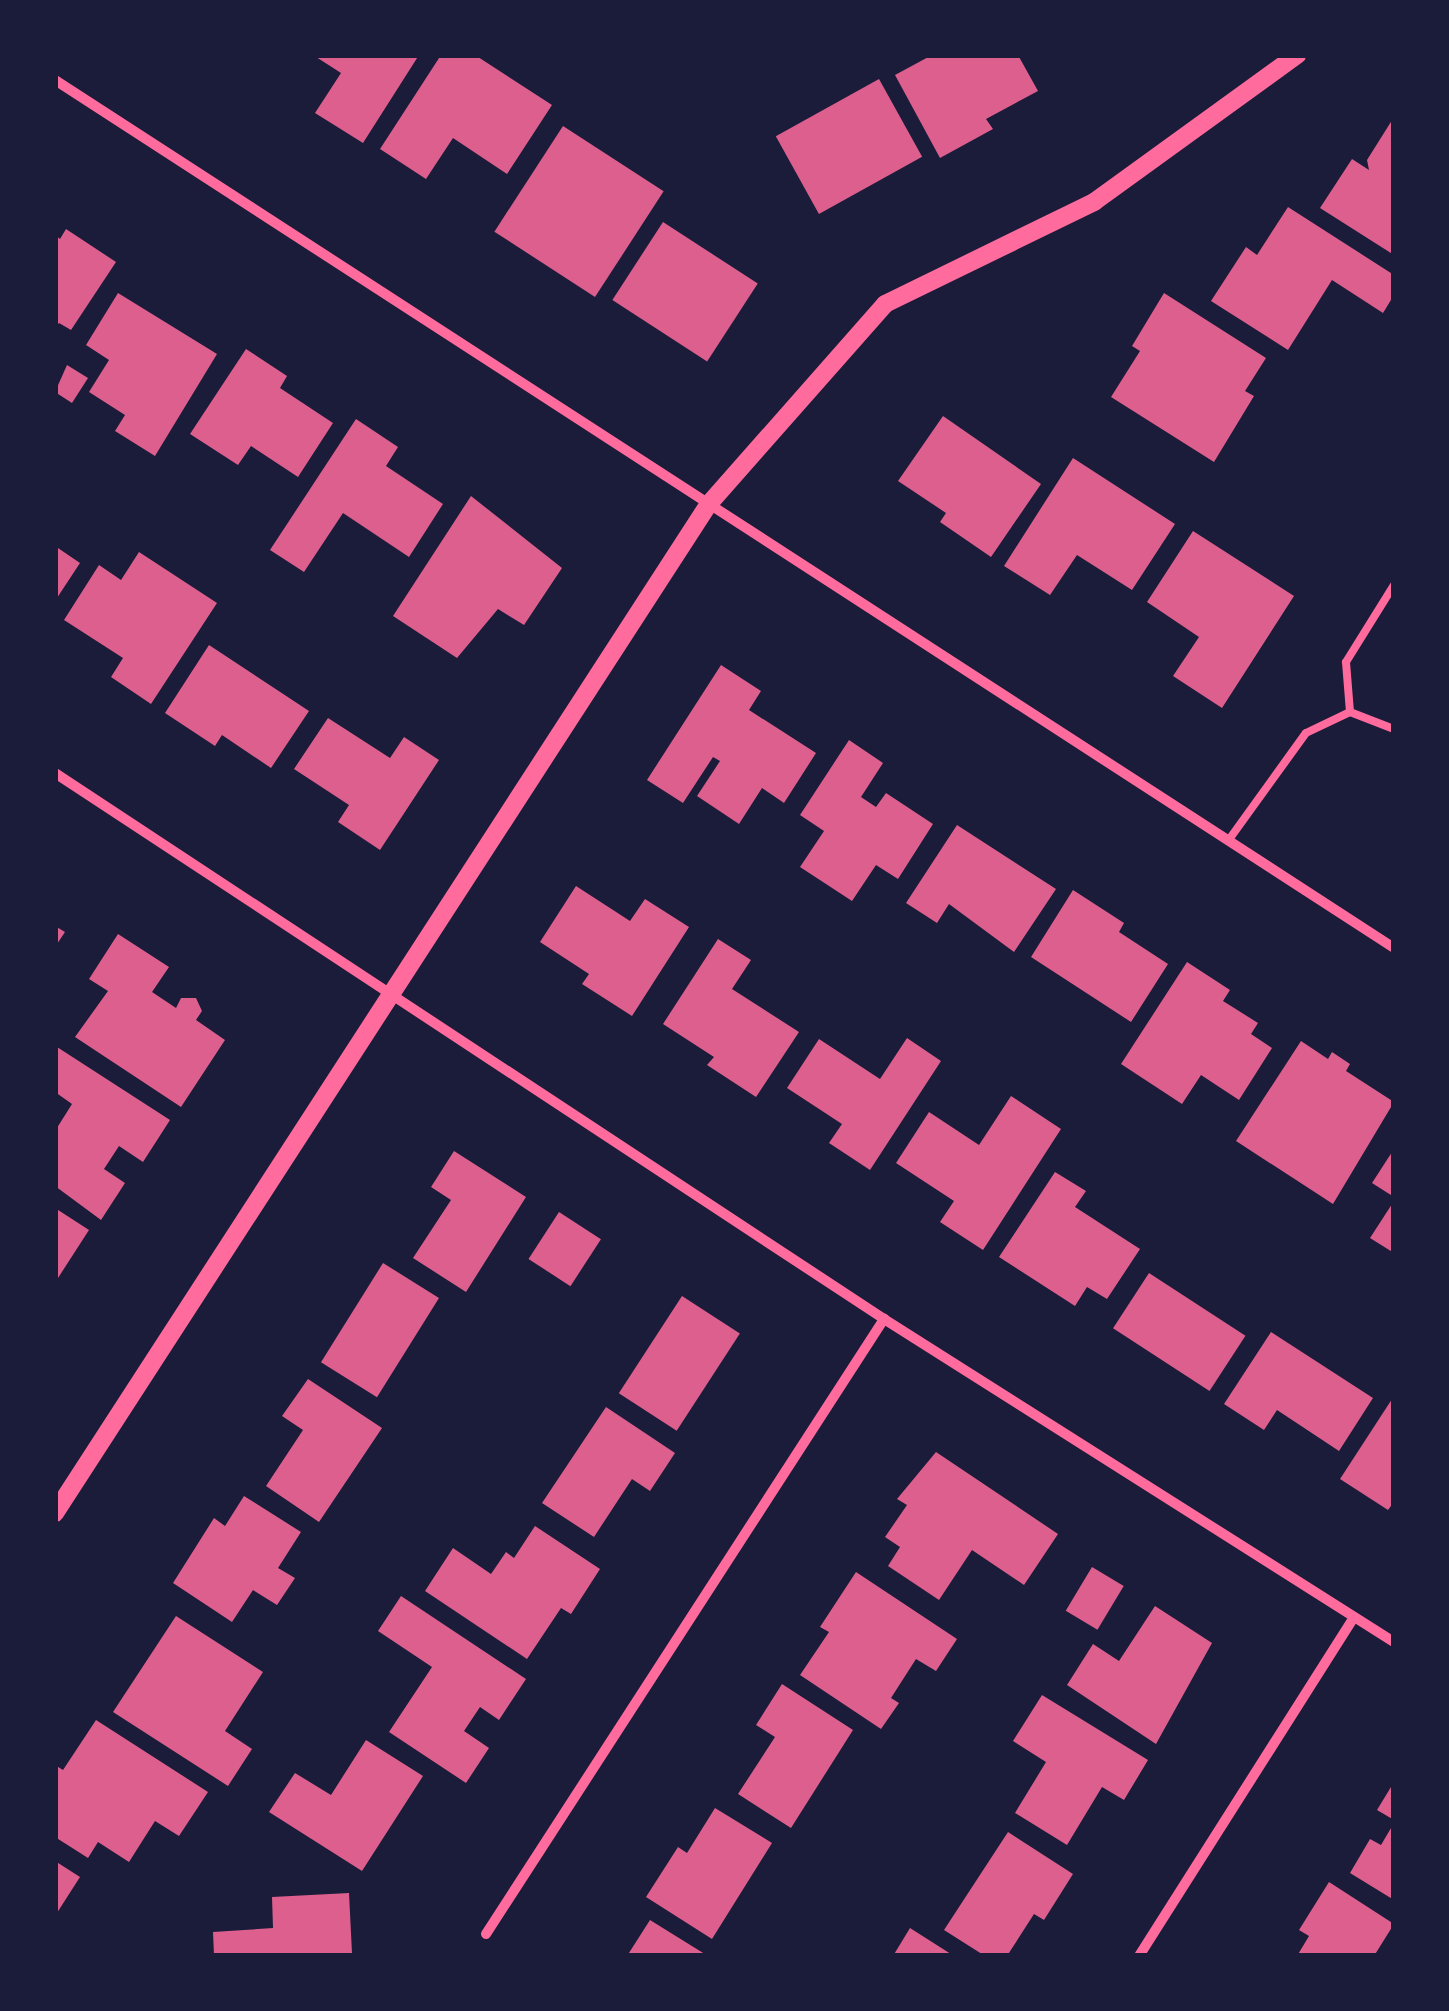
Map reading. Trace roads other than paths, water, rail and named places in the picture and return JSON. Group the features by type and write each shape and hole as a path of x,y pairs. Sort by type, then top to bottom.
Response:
{"street":[{"path":"55,1513 708,506 884,304 1094,202 1297,55"},
{"path":"55,80 1394,948"},
{"path":"55,773 884,1319 1394,1642"},
{"path":"486,1934 884,1319"},
{"path":"1139,1956 1354,1616"}],"lane":[{"path":"1350,712 1346,662 1394,585"},
{"path":"1228,841 1306,733 1350,712 1394,729"}]}
